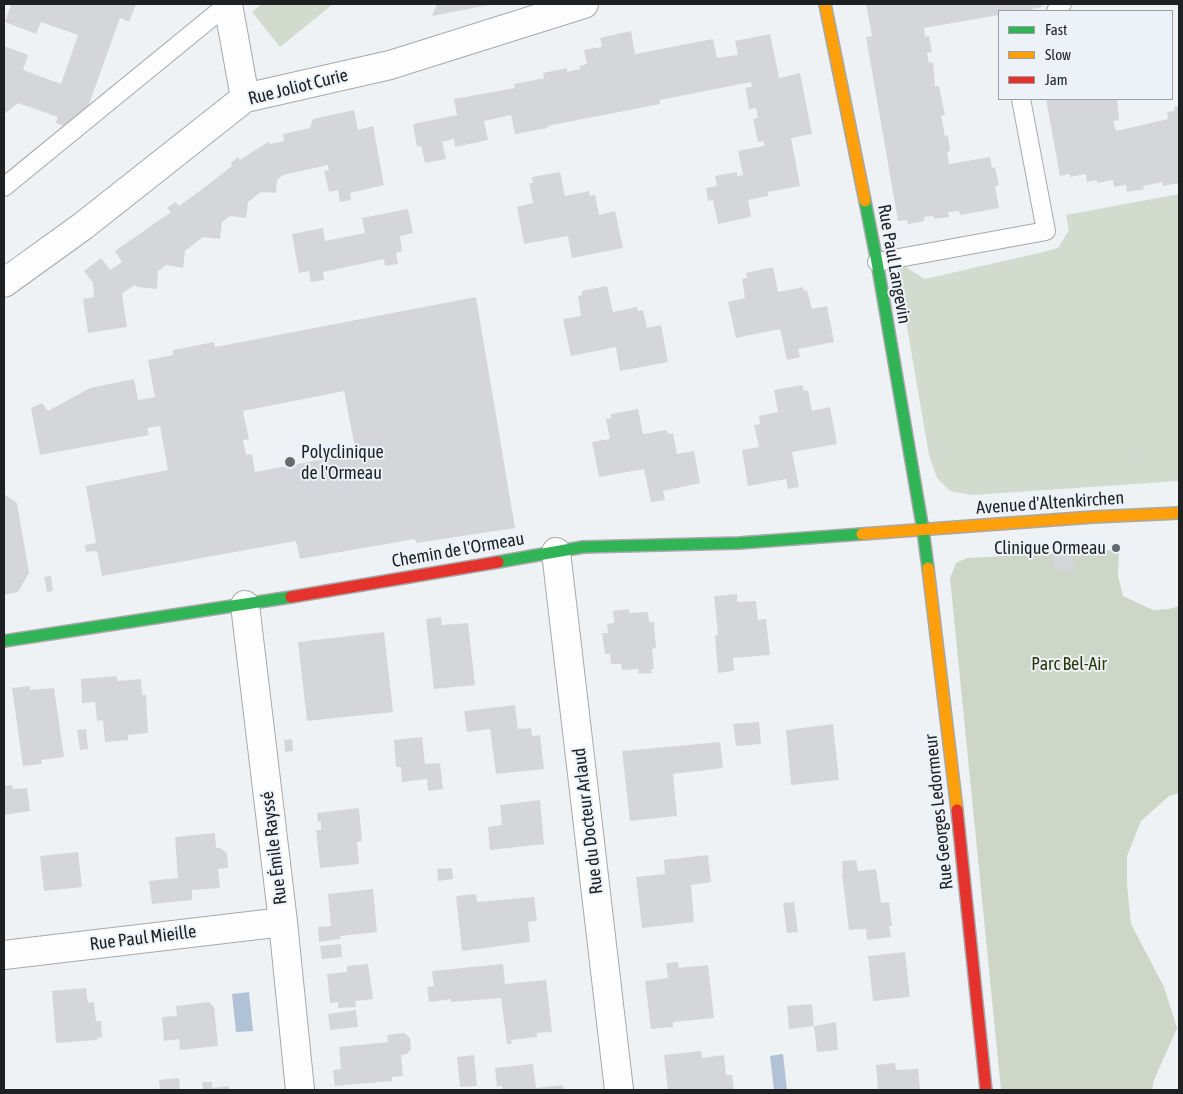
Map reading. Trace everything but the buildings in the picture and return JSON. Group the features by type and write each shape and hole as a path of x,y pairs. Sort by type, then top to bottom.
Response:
{"street":[{"path":"228,4 245,98"},
{"name":"Rue Joliot Curie","path":"4,283 83,226 245,98 390,65 584,4"},
{"name":"Rue Paul Langevin","path":"826,4 877,262 922,530"},
{"name":"Avenue d'Altenkirchen","path":"922,530 1093,517 1179,513"},
{"name":"Chemin de l'Ormeau","path":"4,641 245,605 584,547 739,542 922,530"},
{"name":"Rue Georges Ledormeur","path":"922,530 945,700 986,1090"},
{"name":"Rue du Docteur Arlaud","path":"556,552 619,1090"},
{"name":"Rue Émile Rayssé","path":"245,605 283,922 300,1090"},
{"name":"Rue Paul Mieille","path":"4,955 283,922"}],"lane":[{"path":"4,187 228,4"},
{"path":"877,262 1046,231 1021,100"}],"shaded area":[{"path":"262,4 333,4 280,47 252,12"},
{"path":"1179,194 1179,481 972,495 950,491 937,478 929,455 896,263 901,264 925,279 1043,252 1058,248 1069,230 1066,215"}],"green space":[{"name":"Parc Bel-Air","path":"1119,550 1118,576 1123,596 1153,610 1179,606 1179,793 1169,796 1141,821 1127,856 1127,885 1131,924 1164,987 1177,1028 1154,1080 1152,1090 1001,1090 950,578 956,563 967,558"}],"water":[{"path":"249,992 253,1031 236,1032 232,994"},
{"path":"783,1054 787,1090 774,1090 770,1056"}],"traffic: fast":[{"path":"865,201 877,262 928,568"},
{"path":"498,562 583,547 739,543 862,534"},
{"path":"4,641 291,597"}],"traffic: slow":[{"path":"825,4 865,201"},
{"path":"862,534 1093,517 1179,513"},
{"path":"928,568 957,810"}],"traffic: jam":[{"path":"291,597 498,562"},
{"path":"957,810 986,1090"}],"place":[{"name":"Polyclinique de l'Ormeau","path":"290,462"},
{"name":"Clinique Ormeau","path":"1116,548"}]}
